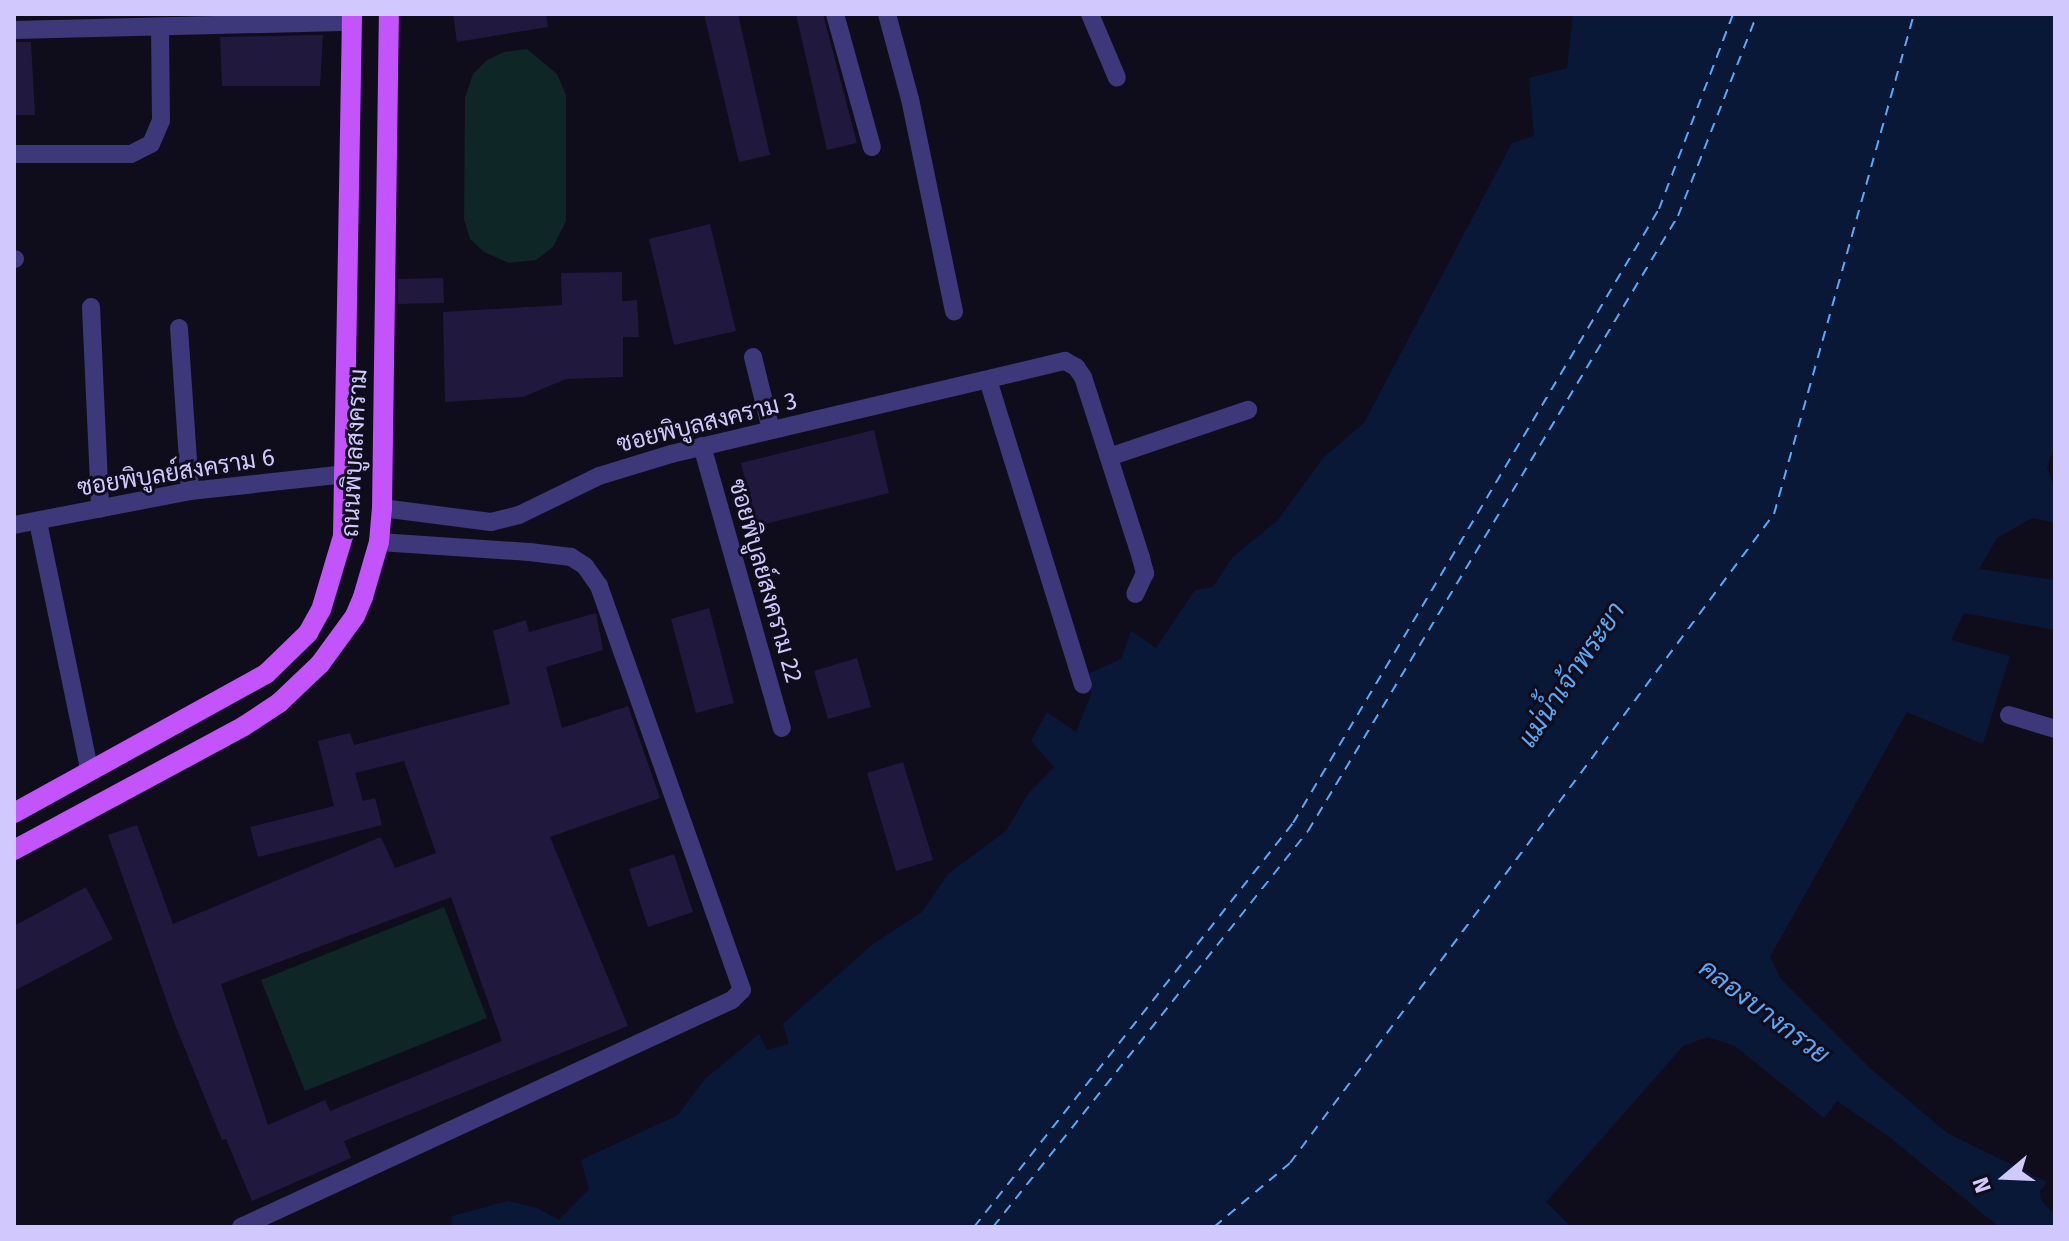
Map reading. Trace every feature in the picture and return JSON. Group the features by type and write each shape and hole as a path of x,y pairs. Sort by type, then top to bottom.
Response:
{"main road":[{"path":"352,18 388,18"},
{"name":"ถนนพิบูลสงคราม","path":"16,806 90,772 266,674 308,633 321,610 343,536 352,18"},
{"name":"ถนนพิบูลสงคราม","path":"14,850 244,726 279,703 320,664 355,616 369,581 379,542 382,508 388,18"}],"street":[{"path":"835,14 872,147"},
{"path":"887,14 910,99 954,312"},
{"path":"1090,14 1117,78"},
{"path":"14,30 76,22 160,28 352,18"},
{"path":"14,154 131,154 151,144 161,121 160,28"},
{"path":"91,307 100,509"},
{"path":"179,328 190,491"},
{"path":"753,357 771,430"},
{"name":"ซอยพิบูลสงคราม 3","path":"382,508 473,523 499,521 599,476 702,446 1065,361 1076,367 1109,457"},
{"path":"988,380 1083,685"},
{"path":"1135,594 1145,573 1109,457 1248,410"},
{"name":"ซอยพิบูลย์สงคราม 22","path":"702,446 782,728"},
{"name":"ซอยพิบูลย์สงคราม 6","path":"14,525 190,491 346,474"},
{"path":"499,521 516,551"},
{"path":"38,522 90,772"},
{"path":"241,1227 740,995 741,981 599,586 585,566 571,557 379,542"},
{"path":"2009,715 2055,729"}],"green space":[{"path":"527,49 557,74 566,95 566,221 553,247 536,260 509,263 484,252 470,239 464,219 465,98 473,74 487,60 504,52"},
{"path":"444,907 487,1018 305,1091 261,980"}],"water":[{"path":"1573,14 2055,14 2055,446 2047,467 2055,490 2055,523 2032,518 1997,538 1979,569 2055,580 2055,630 1964,613 1951,640 2010,656 1983,744 1907,712 1770,957 1781,979 1870,1068 1947,1133 2047,1182 2040,1191 2041,1200 2055,1215 2055,1227 1999,1227 1888,1136 1837,1101 1824,1118 1735,1046 1707,1037 1683,1046 1546,1202 1571,1227 451,1227 452,1216 508,1201 537,1208 559,1220 589,1189 581,1160 678,1115 704,1080 759,1034 767,1050 789,1044 783,1024 873,944 922,912 948,874 1006,831 1028,794 1054,767 1031,741 1047,712 1076,732 1091,694 1090,673 1121,659 1131,631 1156,648 1195,590 1213,587 1232,558 1278,520 1323,458 1364,423 1512,143 1534,136 1529,78 1567,68"}],"building":[{"path":"453,14 546,14 548,27 457,42"},
{"path":"704,14 738,14 770,155 739,162"},
{"path":"796,14 823,14 857,143 827,150"},
{"path":"323,35 320,86 222,86 220,37"},
{"path":"14,42 31,42 35,115 14,115"},
{"path":"710,224 736,331 674,345 649,239"},
{"path":"622,272 622,301 637,300 639,337 623,337 623,377 566,379 523,397 445,402 443,312 562,305 561,273"},
{"path":"443,278 444,303 398,304 398,279"},
{"path":"874,430 889,493 757,526 741,463"},
{"path":"709,608 734,703 696,713 671,619"},
{"path":"596,613 603,650 546,667 562,728 628,706 660,798 550,837 628,1026 344,1141 351,1158 252,1201 226,1139 222,1140 174,1022 108,835 137,825 173,924 381,837 395,868 436,853 404,761 355,773 363,801 375,798 382,825 258,857 250,827 334,806 318,741 350,733 354,745 510,704 493,631 526,620 529,632","holes":["451,897 502,1041 330,1111 325,1100 268,1125 221,984"]},
{"path":"857,658 871,707 828,719 814,671"},
{"path":"903,762 933,860 896,871 867,773"},
{"path":"674,854 693,912 648,927 629,869"},
{"path":"86,887 113,939 14,991 14,926"}],"ferry route":[{"path":"974,1227 1293,823 1659,209 1733,14"},
{"path":"993,1227 1308,831 1678,216 1757,14"},
{"path":"1214,1227 1290,1163 1774,514 1914,14"}],"water label":[{"name":"แม่น้ำเจ้าพระยา","path":"1572,675"},
{"name":"คลองบางกรวย","path":"1764,1012"}]}
